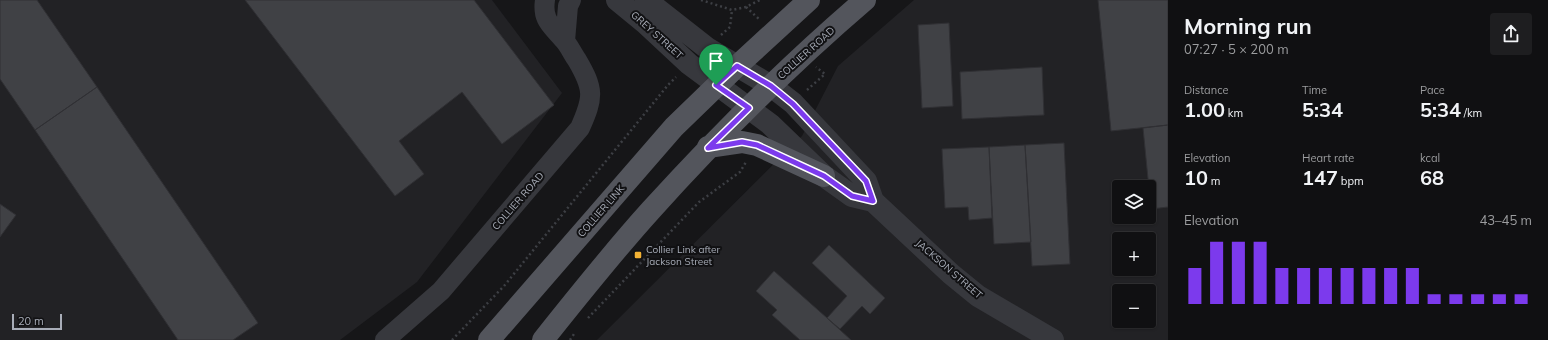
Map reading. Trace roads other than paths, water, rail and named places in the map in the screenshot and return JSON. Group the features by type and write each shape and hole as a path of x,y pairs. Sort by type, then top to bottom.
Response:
{"main road":[{"path":"716,85 809,0"},
{"name":"COLLIER ROAD","path":"749,108 865,0"},
{"name":"COLLIER LINK","path":"489,340 669,133 716,85"},
{"path":"543,340 650,211 708,148 749,108"},
{"path":"708,148 742,142 757,145 824,176"}],"street":[{"name":"COLLIER ROAD","path":"385,340 441,291 580,128 590,102 591,89 584,73 565,41 546,21 543,9 545,0"},
{"path":"565,41 568,6 570,0"},
{"name":"GREY STREET","path":"617,0 646,23 689,64 749,108"},
{"name":"GREY STREET","path":"646,0 707,48 771,86"},
{"name":"JACKSON STREET","path":"771,86 793,104 866,181 873,201 947,270 978,296 1053,340"},
{"name":"JACKSON STREET","path":"749,108 776,129 824,176 852,196 873,201"}],"place":[{"name":"Collier Link after Jackson Street","path":"638,255"}]}
